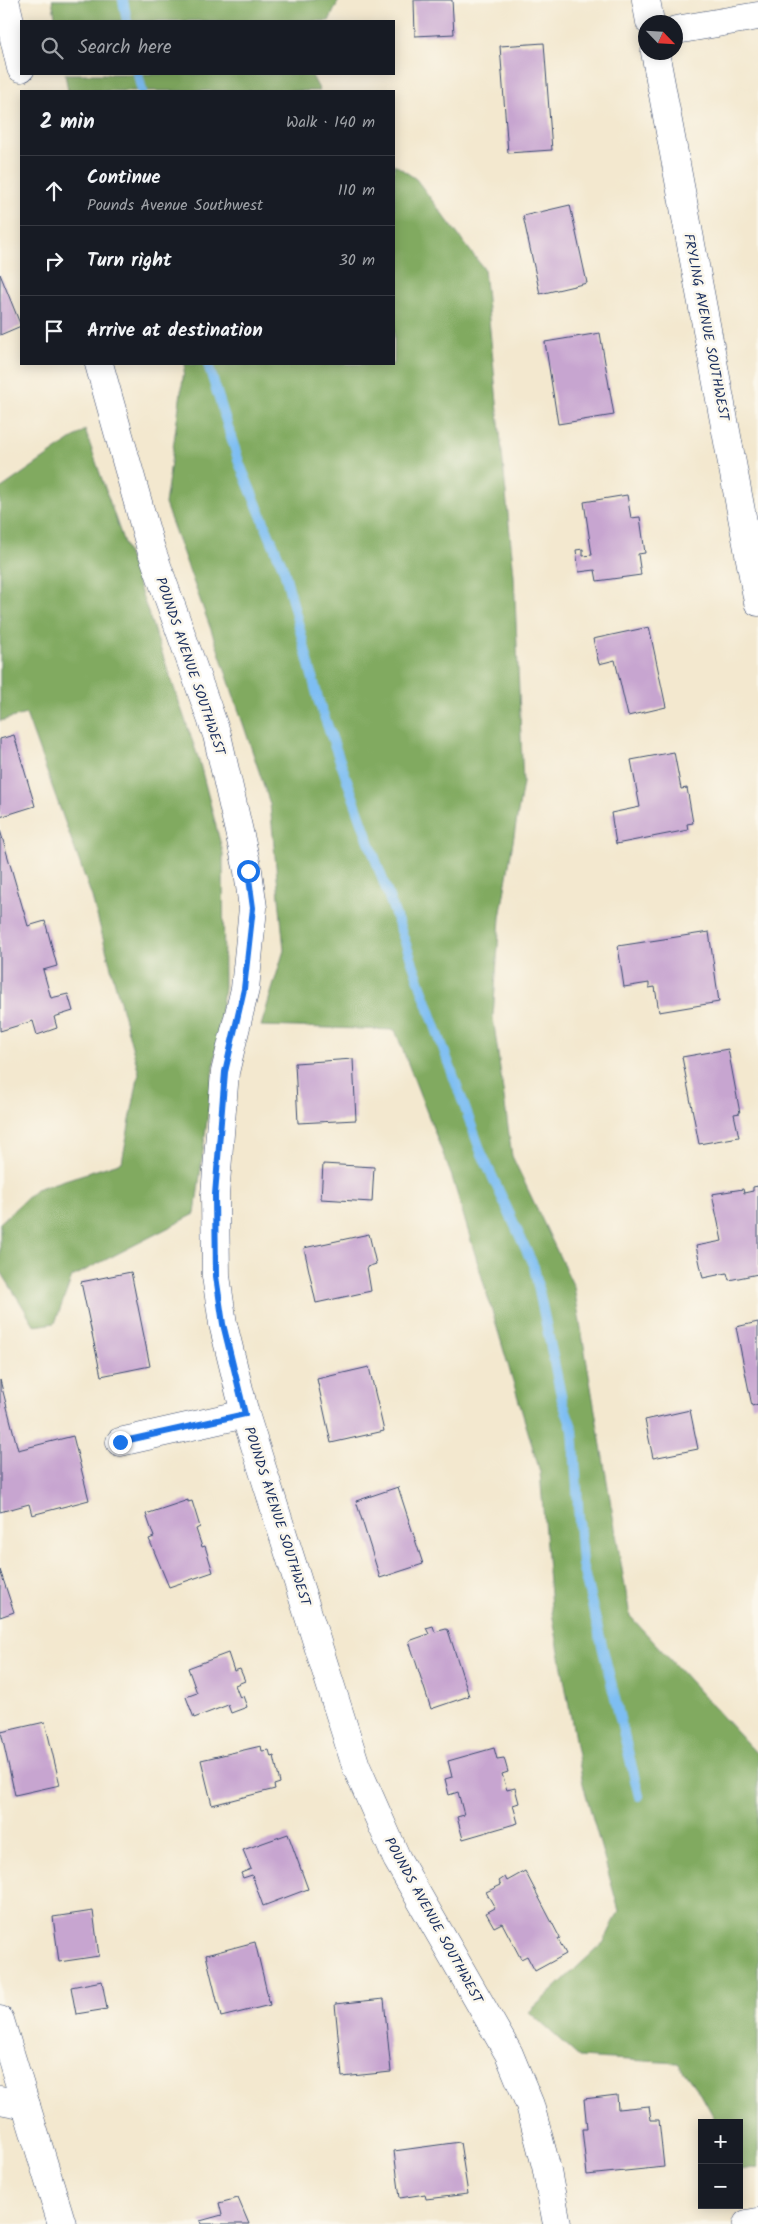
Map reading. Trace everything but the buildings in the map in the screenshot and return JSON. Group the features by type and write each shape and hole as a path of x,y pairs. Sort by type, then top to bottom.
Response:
{"street":[{"path":"5,0 12,55"},
{"path":"646,0 649,15"},
{"path":"683,29 758,16"},
{"name":"FRYLING AVENUE SOUTHWEST","path":"657,60 758,602"},
{"path":"22,75 27,90"},
{"name":"POUNDS AVENUE SOUTHWEST","path":"98,365 151,548 217,735 248,871 253,908 244,989 225,1072 215,1195 216,1276 223,1324 245,1414 356,1766 397,1859 509,2054 530,2105 546,2166 557,2224"},
{"path":"120,1442 245,1414"},
{"path":"0,2020 13,2103 62,2224"},
{"path":"747,2224 758,2222"}],"green space":[{"path":"52,0 339,0 329,20 56,20"},
{"path":"65,75 312,75 319,90 68,90"},
{"path":"395,165 416,179 484,269 514,575 523,783 500,918 493,1017 512,1156 574,1287 630,1616 758,1755 758,2167 743,2170 743,2119 715,2119 702,2096 678,2063 579,2057 529,2012 604,1942 619,1911 583,1784 551,1607 540,1472 452,1177 395,1030 261,1026 284,950 270,804 218,649 165,504 185,365 395,365"},
{"path":"85,430 199,760 223,853 224,988 195,1214 72,1277 55,1323 35,1326 0,1270 0,1223 36,1189 122,1162 139,1073 92,897 26,714 0,721 0,489"}],"waterway":[{"path":"123,0 127,20"},
{"path":"138,75 142,90"},
{"path":"208,365 240,465 284,570 319,702 437,1031 481,1152 534,1267 562,1400 573,1430 582,1564 639,1796"}],"route":[{"path":"120,1442 245,1414 223,1324 216,1276 215,1195 225,1072 244,989 253,908 248,871"}]}
